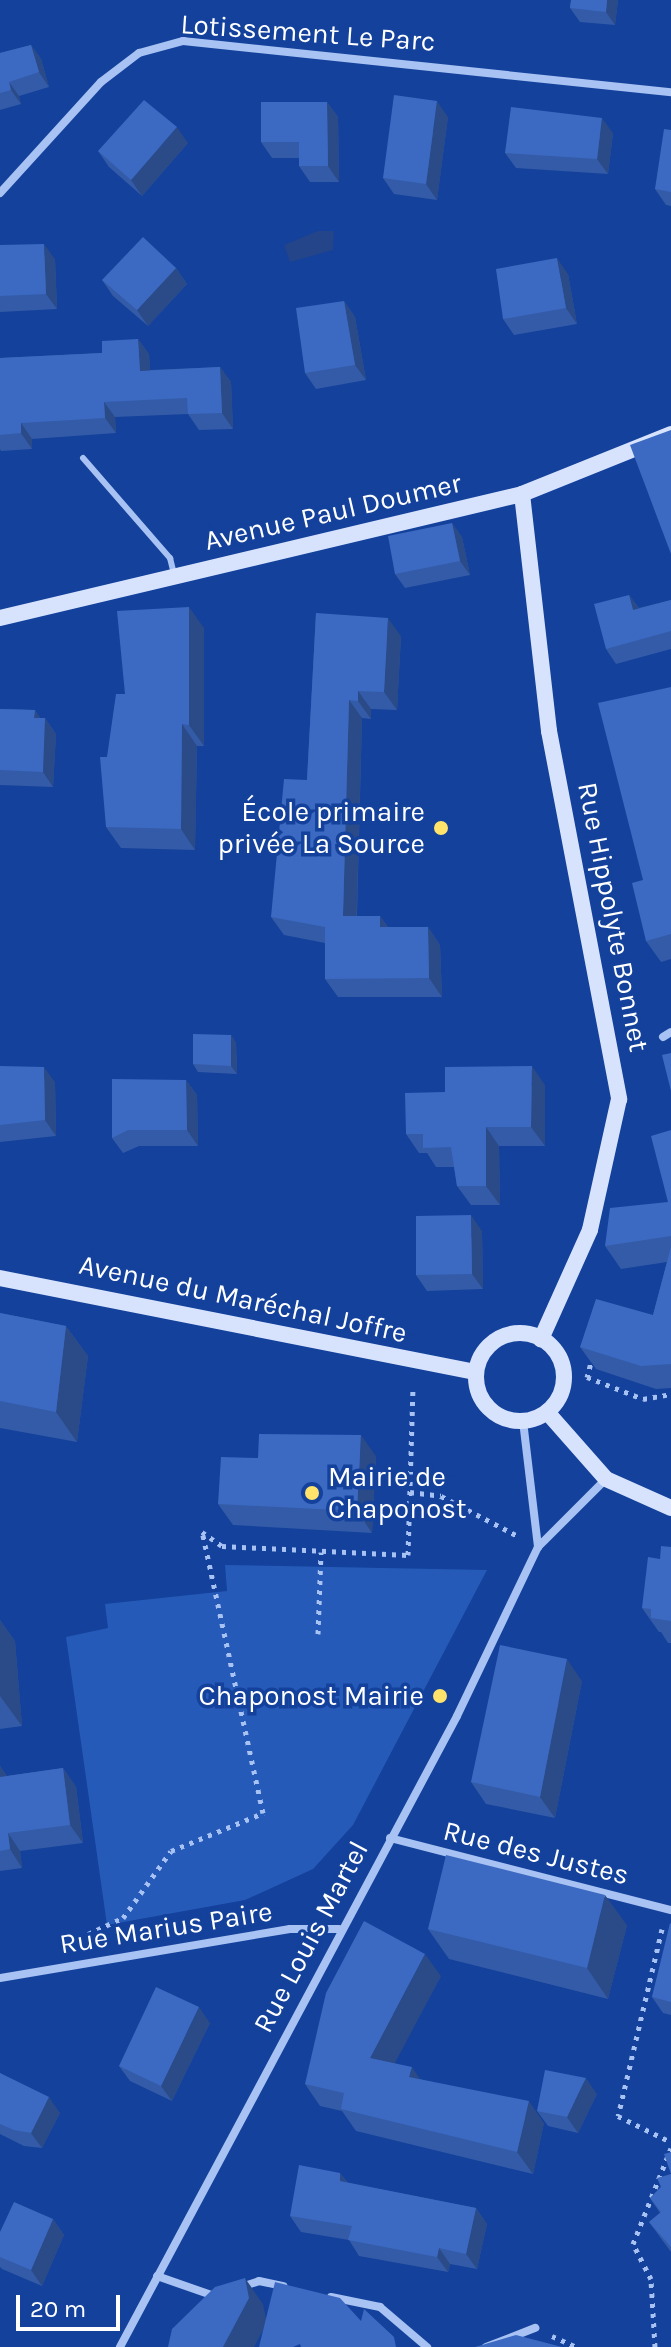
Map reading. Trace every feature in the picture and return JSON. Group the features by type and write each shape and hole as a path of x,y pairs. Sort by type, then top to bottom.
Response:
{"main road":[{"name":"Avenue Paul Doumer","path":"0,618 522,494 671,434"},
{"name":"Rue Hippolyte Bonnet","path":"522,494 549,731 616,1056 619,1099 590,1230 541,1339"},
{"name":"Avenue du Maréchal Joffre","path":"0,1278 476,1372"},
{"path":"500,1338 541,1339 564,1374 547,1412 523,1421 488,1408 476,1372 500,1338"},
{"path":"547,1412 606,1479 671,1508"}],"street":[{"name":"Lotissement Le Parc","path":"0,193 101,82 139,53 183,41 671,92"},
{"path":"523,1421 538,1547"},
{"name":"Rue Louis Martel","path":"120,2347 339,1929 390,1838 538,1547 606,1479"},
{"name":"Rue des Justes","path":"390,1838 671,1910"},
{"name":"Rue Marius Paire","path":"0,1978 290,1929 339,1929"},
{"path":"157,2276 211,2297 259,2281 304,2291"},
{"path":"319,2294 380,2307 427,2347"},
{"path":"486,2347 535,2328"}],"lane":[{"path":"83,458 170,558 175,576"}],"path":[{"path":"595,1349 587,1377 643,1399 671,1394"},
{"path":"94,1962 88,1934 123,1918 171,1851 263,1813 202,1532 222,1546 408,1555 414,1361"},
{"path":"410,1492 441,1496 538,1547"},
{"path":"318,1634 321,1552"},
{"path":"655,2347 651,2279 633,2244 671,2145 618,2116 664,1923"}],"shaded area":[{"path":"318,231 334,231 333,250 290,262 284,245"},
{"path":"225,1565 487,1570 353,1825 313,1869 245,1900 107,1925 66,1637 108,1628 105,1604 227,1591"}],"building":[{"path":"571,0 607,0 606,12 570,8"},
{"path":"31,45 39,72 9,82 11,90 0,93 0,53"},
{"path":"394,95 437,101 426,184 383,178"},
{"path":"144,100 177,127 131,180 98,151"},
{"path":"261,102 327,102 328,166 299,166 299,142 261,142"},
{"path":"511,107 602,118 597,159 505,153"},
{"path":"664,129 671,130 671,192 655,189"},
{"path":"143,237 176,268 137,310 102,280"},
{"path":"44,244 46,294 0,296 0,245"},
{"path":"557,258 566,308 503,319 496,269"},
{"path":"344,301 355,365 305,373 296,308"},
{"path":"138,339 140,371 220,367 222,413 188,414 187,398 104,402 105,418 21,423 21,433 0,435 0,358 102,353 102,341"},
{"path":"671,430 671,554 630,445"},
{"path":"452,523 460,561 395,574 388,536"},
{"path":"629,595 633,610 671,600 671,631 606,649 594,604"},
{"path":"189,607 189,725 182,724 181,829 106,827 100,757 107,757 116,694 125,694 117,611"},
{"path":"316,613 388,618 384,692 358,691 358,701 349,700 343,916 380,916 380,927 428,927 429,978 325,979 325,927 271,917 284,779 307,780"},
{"path":"671,687 671,934 646,941 632,883 643,880 598,703"},
{"path":"0,709 35,710 34,718 45,718 43,772 0,770"},
{"path":"193,1034 231,1035 231,1066 193,1064"},
{"path":"671,1053 671,1091 662,1055"},
{"path":"0,1066 44,1067 45,1120 0,1125"},
{"path":"532,1066 531,1127 486,1127 486,1186 457,1186 451,1147 423,1148 423,1134 406,1134 405,1093 445,1092 445,1067"},
{"path":"112,1079 186,1080 187,1130 128,1130 112,1138"},
{"path":"671,1130 671,1236 605,1246 610,1208 668,1202 651,1136"},
{"path":"471,1215 472,1274 416,1275 416,1216"},
{"path":"671,1247 671,1364 641,1366 580,1347 596,1299 653,1315"},
{"path":"0,1313 66,1326 56,1412 0,1401"},
{"path":"259,1434 361,1435 357,1511 218,1504 221,1457 258,1458"},
{"path":"661,1546 671,1547 671,1621 651,1618 651,1609 642,1608 648,1557 660,1559"},
{"path":"500,1645 567,1659 540,1797 471,1782"},
{"path":"63,1768 70,1825 8,1833 10,1849 0,1851 0,1777"},
{"path":"446,1855 605,1895 587,1968 428,1929"},
{"path":"364,1921 425,1954 370,2058 412,2067 409,2077 529,2101 517,2152 341,2109 344,2093 305,2084 326,1993"},
{"path":"671,1924 671,2002 652,1997"},
{"path":"156,1987 199,2007 161,2086 119,2066"},
{"path":"545,2070 586,2078 567,2117 537,2111"},
{"path":"0,2073 49,2097 31,2133 0,2124"},
{"path":"671,2152 671,2174 664,2154"},
{"path":"299,2165 340,2173 340,2181 476,2208 466,2254 439,2248 437,2257 348,2240 352,2226 290,2216"},
{"path":"671,2174 671,2247 649,2222 661,2212 650,2198 661,2187 657,2178"},
{"path":"14,2202 53,2219 31,2270 0,2257 0,2232"},
{"path":"245,2278 249,2298 223,2347 168,2347 172,2329 215,2287"},
{"path":"275,2282 340,2298 361,2321 364,2309 394,2337 396,2347 301,2347 300,2344 293,2347 259,2347"},
{"path":"516,2335 562,2347 475,2347"}],"place":[{"name":"École primaire privée La Source","path":"441,828"},
{"name":"Mairie de Chaponost","path":"312,1493"},
{"name":"Chaponost Mairie","path":"440,1696"}]}
